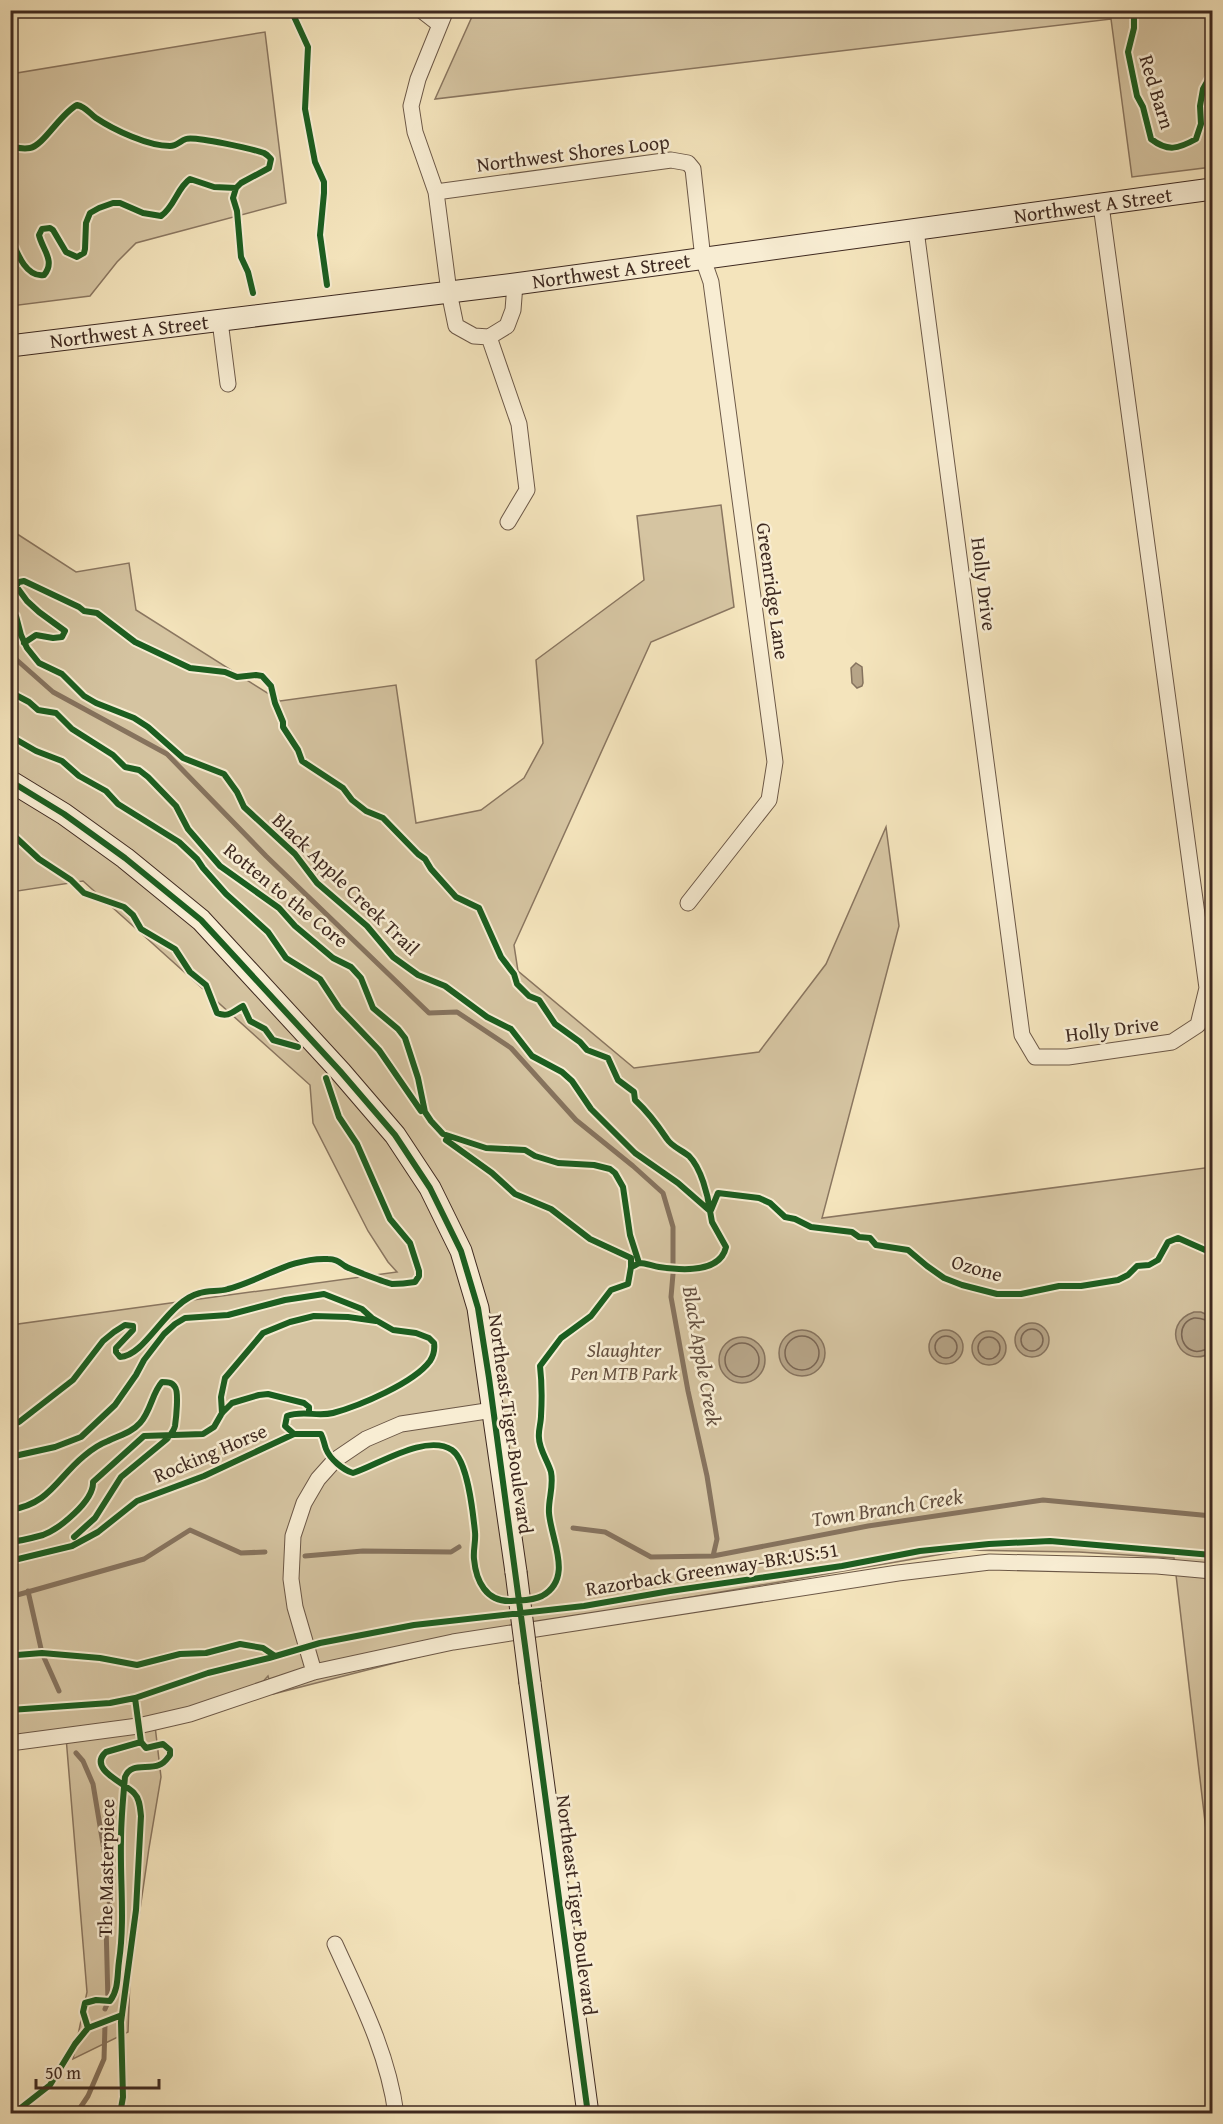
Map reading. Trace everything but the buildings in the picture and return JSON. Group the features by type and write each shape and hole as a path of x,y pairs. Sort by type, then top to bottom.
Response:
{"street":[{"path":"421,10 442,17 418,79 411,106 415,132 436,192 449,292 456,326 474,336 489,337 507,326 513,310 515,284"},
{"name":"Northwest Shores Loop","path":"436,192 680,160 688,163 693,169 703,259"},
{"name":"Northwest A Street","path":"10,346 515,284 1212,189"},
{"name":"Holly Drive","path":"916,230 1022,1035 1035,1057 1068,1057 1172,1042 1198,1025 1207,988 1101,205"},
{"name":"Greenridge Lane","path":"688,903 769,800 775,762 711,282 703,259"},
{"path":"220,321 228,384"},
{"path":"489,337 519,424 526,490 508,522"},
{"name":"Northeast Tiger Boulevard","path":"10,781 64,814 125,858 201,920 325,1055 394,1135 430,1188 461,1251 477,1308 493,1410 588,2114"},
{"path":"314,1672 295,1607 291,1579 293,1536 304,1503 318,1479 335,1460 366,1439 401,1424 493,1410"},
{"path":"10,1743 138,1726 190,1714 314,1672 453,1642 898,1573 990,1562 1146,1565 1212,1571"},
{"path":"335,1944 374,2028 393,2091 396,2114"}],"green space":[{"path":"475,10 1212,11 1212,167 1132,177 1111,19 435,99"},
{"path":"265,32 286,203 136,243 117,262 90,296 11,306 11,74"},
{"name":"Slaughter Pen MTB Park","path":"721,505 734,607 651,642 514,945 518,971 634,1068 759,1052 826,964 886,827 899,926 822,1218 1212,1167 1212,1881 1174,1558 1079,1552 966,1550 575,1617 273,1694 268,1676 258,1687 154,1717 161,1777 130,1978 128,2032 73,2059 87,1992 66,1737 11,1745 11,1325 397,1272 368,1231 313,1123 310,1085 83,881 11,892 11,530 76,572 129,563 136,610 280,701 396,685 416,823 481,810 524,778 543,743 536,660 644,580 637,516"}],"water":[{"path":"856,663 862,667 863,683 857,688 852,683 851,668"},
{"path":"1194,1312 1201,1312 1212,1317 1212,1352 1201,1357 1191,1356 1183,1351 1176,1335 1177,1326 1183,1318"},
{"path":"1032,1323 1044,1328 1049,1340 1044,1352 1032,1357 1020,1352 1015,1340 1020,1328"},
{"path":"802,1330 818,1337 825,1353 818,1369 802,1376 786,1369 779,1353 786,1337"},
{"path":"946,1330 958,1335 963,1347 958,1359 946,1364 934,1359 929,1347 934,1335"},
{"path":"989,1331 1001,1336 1006,1348 1001,1360 989,1365 977,1360 972,1348 977,1336"},
{"path":"742,1337 758,1344 765,1360 758,1376 742,1383 726,1376 719,1360 726,1344"}],"waterway":[{"name":"Black Apple Creek","path":"10,654 53,692 167,754 266,856 429,1013 457,1012 511,1048 576,1120 663,1193 673,1227 671,1297 688,1391 707,1476 717,1539 713,1556"},
{"name":"Town Branch Creek","path":"573,1528 605,1532 651,1557 713,1556 868,1526 1043,1500 1212,1516"},
{"name":"Town Branch Creek","path":"10,1597 144,1559 190,1530 241,1553 265,1552"},
{"name":"Town Branch Creek","path":"305,1556 363,1551 451,1552 459,1547"},
{"path":"28,1591 42,1653 59,1691"},
{"path":"76,1753 83,1761 93,1784 111,1892 106,1924 108,2002 105,2009"},
{"path":"76,2114 88,2096 104,2059 105,2025"}],"cycle path":[{"path":"291,10 308,47 305,109 315,162 324,182 320,235 327,285"},
{"name":"Red Barn","path":"1134,10 1134,28 1128,52 1137,96 1143,107 1151,139 1163,146 1173,148 1196,139 1201,124 1200,106 1203,89 1212,73"},
{"path":"10,146 18,148 35,146 77,105 112,127 132,137 152,143 170,146 186,139 200,139 265,154 271,159 269,168 241,183 236,188 233,198 237,211 241,257 248,272 253,293"},
{"path":"10,236 26,268 37,275 44,275 49,265 39,235 42,229 53,230 66,252 77,257 84,253 86,223 90,213 99,208 120,203 143,213 161,216 190,179 214,187 236,188"},
{"path":"24,643 36,635 62,637 65,631 27,601 16,586 19,582 24,581 84,611 97,613 135,642 190,668 225,672 237,677 262,676 271,686 283,727 298,750 302,761 343,788 352,800 366,811 383,818 425,859 456,897 479,908 501,957 514,974 517,984 529,996 539,1000 555,1024 587,1050 608,1058 618,1080 634,1092 635,1100 652,1118 669,1142 693,1161 703,1182 710,1211"},
{"name":"Black Apple Creek Trail","path":"10,610 16,616 27,648 39,663 62,674 84,696 134,718 148,727 183,758 224,774 244,807 295,854 317,883 367,926 393,957 418,975 445,986 487,1017 511,1029 532,1056 562,1072 572,1081 591,1109 635,1153 678,1183 710,1211 712,1222 726,1247 716,1262 698,1268 667,1268 640,1263 631,1267 628,1284 611,1290 591,1316 561,1338 540,1366 542,1397 539,1438 551,1472 549,1513 559,1569 552,1588 542,1596 527,1600 502,1600 495,1598 484,1589 475,1567 475,1532 469,1488 458,1456 452,1450 429,1445 416,1448 353,1473 341,1467 330,1457 321,1434 294,1434 204,1476 137,1501 98,1532 72,1546 10,1561"},
{"name":"Rotten to the Core","path":"10,692 29,702 38,710 56,713 72,729 113,755 125,767 139,770 148,777 176,806 188,829 220,866 279,908 295,926 333,958 351,967 361,978 373,1008 405,1038 418,1078 425,1112 443,1134 486,1148 525,1150 535,1156 558,1163 594,1165 610,1169 615,1173 623,1187 630,1235 639,1263"},
{"path":"10,736 36,751 62,761 79,776 106,791 118,804 179,842 197,859 226,894 268,932 286,958 320,979 339,1008 379,1050 421,1111"},
{"path":"10,781 64,814 125,858 201,920 340,1071 395,1135 430,1188 461,1251 478,1308 489,1378 588,2114"},
{"path":"10,832 39,859 71,880 84,893 124,907 133,915 141,929 175,949 190,972 206,985 217,1013 228,1014 243,1006 250,1021 265,1029 273,1040 298,1047"},
{"path":"10,1424 19,1422 73,1380 103,1341 114,1332 125,1325 133,1326 133,1330 116,1348 120,1357 130,1354 139,1348 177,1306 200,1293 228,1289 290,1265 315,1259 335,1260 353,1270 392,1284 415,1282 419,1271 410,1243 390,1219 357,1144 339,1117 326,1078"},
{"path":"446,1140 492,1173 515,1194 551,1209 590,1239 631,1258 631,1267"},
{"name":"Ozone","path":"711,1210 718,1193 759,1198 770,1203 785,1217 811,1227 852,1232 859,1237 870,1238 876,1245 908,1250 944,1278 997,1294 1021,1294 1059,1286 1081,1286 1118,1280 1128,1275 1137,1266 1149,1265 1158,1260 1168,1242 1178,1238 1212,1253"},
{"path":"10,1457 55,1447 81,1437 115,1405 164,1334 185,1318 228,1315 285,1300 324,1294 362,1309 372,1318 393,1330 416,1333 429,1338 434,1343 430,1361 412,1377 385,1393 333,1413 287,1416 285,1426 294,1434"},
{"path":"222,1413 221,1397 225,1378 263,1333 290,1322 314,1316 376,1321"},
{"name":"Rocking Horse","path":"10,1510 35,1502 52,1489 75,1464 90,1452 137,1426 147,1413 162,1382 172,1384 176,1390 177,1400 173,1431 167,1439 121,1477 95,1518 74,1537"},
{"name":"Rocking Horse","path":"10,1542 43,1535 66,1521 82,1506 92,1489 93,1482 144,1436 203,1434 214,1427 222,1413 232,1403 259,1395 268,1394 304,1403 309,1407 309,1413"},
{"name":"Razorback Greenway-BR:US:51","path":"10,1710 110,1703 135,1698 208,1673 320,1643 414,1625 584,1606 842,1566 920,1551 1050,1541 1212,1555"},
{"path":"10,1653 100,1658 137,1665 180,1654 206,1653 240,1644 263,1648 275,1656"},
{"path":"120,2114 123,2097 121,2022 136,1910 141,1816 136,1795 104,1770 101,1758 106,1752 141,1742 135,1698"},
{"name":"The Masterpiece","path":"88,2028 83,2012 85,2003 96,2000 110,2001 117,1982 122,1931 121,1833 125,1777 135,1768 161,1764 170,1755 170,1750 163,1744 146,1748 141,1742"},
{"path":"13,2114 50,2085 75,2044 88,2028 122,2015"}]}
